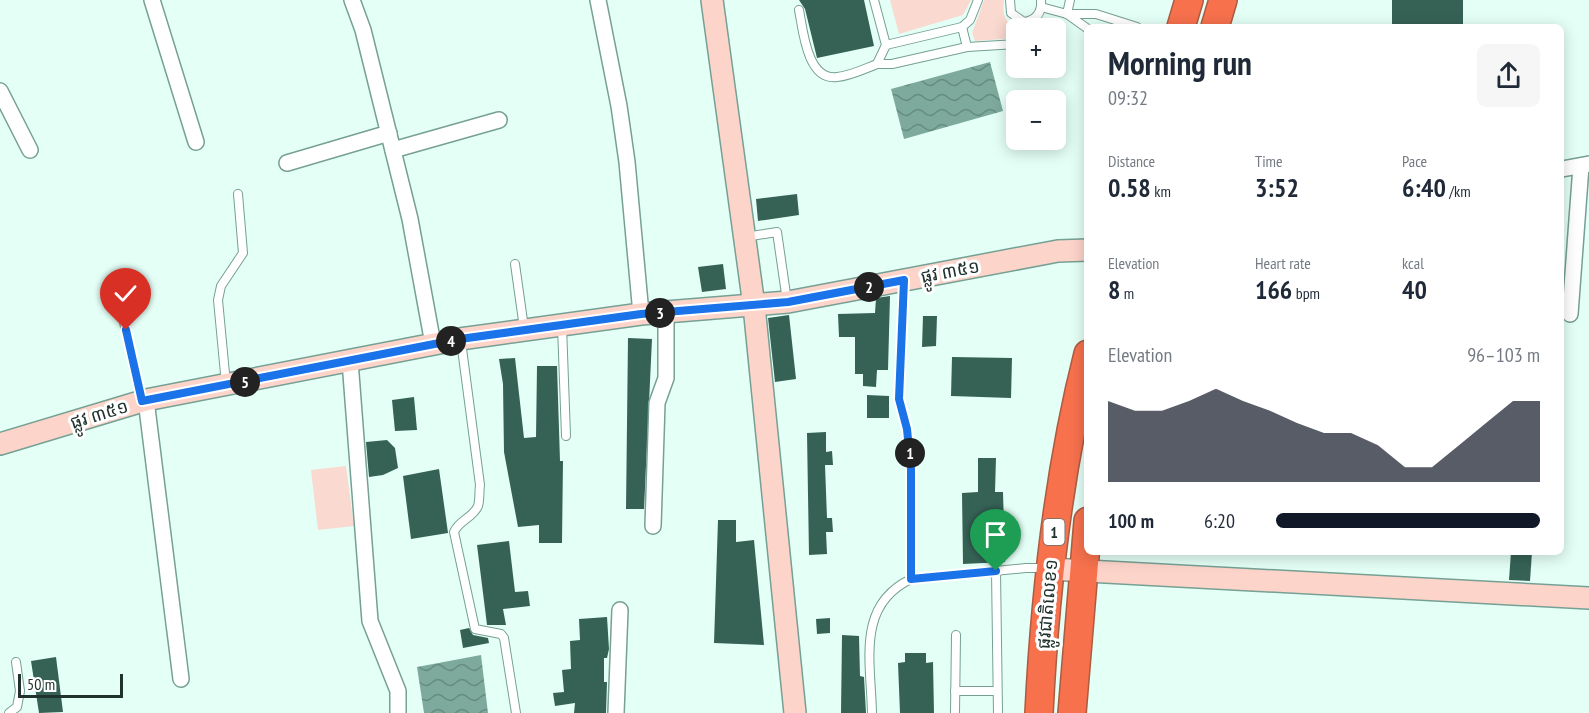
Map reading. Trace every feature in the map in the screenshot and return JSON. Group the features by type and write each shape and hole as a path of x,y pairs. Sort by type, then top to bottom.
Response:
{"highway":[{"path":"1182,24 1189,0"},
{"path":"1216,24 1223,0"},
{"name":"ផ្លូវជាតិលេខ១","path":"1039,713 1050,569 1063,465 1084,372"},
{"name":"ផ្លូវជាតិលេខ១","path":"1072,713 1085,555"}],"street":[{"path":"152,0 196,142"},
{"path":"352,0 363,30 410,219 433,344"},
{"path":"598,0 624,140 641,314"},
{"path":"712,0 754,306 795,713"},
{"path":"0,91 30,150"},
{"path":"393,150 499,120"},
{"path":"287,163 389,133"},
{"path":"1564,169 1585,165 1570,314"},
{"name":"ផ្លូវ ៣៥១","path":"0,444 144,400 460,339 641,314 788,302 1058,251 1084,250"},
{"path":"653,526 657,403 666,378 666,313"},
{"path":"350,361 370,621 398,691 398,713"},
{"path":"144,400 181,679"},
{"path":"1050,569 1589,598"},
{"path":"616,713 620,610"}],"lane":[{"path":"874,0 886,45 877,64"},
{"path":"886,45 962,27 970,20 978,0"},
{"path":"1010,0 1009,8 1015,18"},
{"path":"1067,14 1070,0"},
{"path":"1041,4 1067,14 1084,26"},
{"path":"799,10 811,60 821,73 837,77 877,64 892,64 967,47 1006,45"},
{"path":"1067,14 1096,14 1128,24"},
{"path":"962,27 967,47"},
{"path":"226,386 218,300 221,286 243,253 238,194"},
{"path":"744,237 777,232 788,302"},
{"path":"515,264 524,329"},
{"path":"114,279 144,400"},
{"path":"904,280 899,399 907,429 911,469 911,579"},
{"path":"562,324 566,436"},
{"path":"460,339 480,485 478,505 471,516 457,526 454,532 475,629 501,634 504,638 516,713"},
{"path":"872,713 870,637 877,607 896,586 911,579 996,571 1050,569"},
{"path":"996,571 998,713"},
{"path":"955,713 956,635"},
{"path":"9,713 17,707 20,691 16,662"},
{"path":"955,691 997,691"}],"shaded area":[{"path":"890,0 971,0 963,15 899,34"},
{"path":"984,0 1004,0 1006,39 975,41 972,33"},
{"path":"346,466 354,526 318,530 311,470"}],"water":[{"path":"990,62 1003,111 904,139 891,89"},
{"path":"481,655 488,713 424,713 417,667"}],"building":[{"path":"799,0 864,0 874,46 817,58 805,9"},
{"path":"1392,0 1463,0 1463,24 1392,24"},
{"path":"797,194 799,215 758,221 756,199"},
{"path":"723,264 726,289 702,292 698,267"},
{"path":"890,296 888,370 877,370 876,387 863,386 863,374 855,374 855,337 839,337 838,314 875,313 876,298"},
{"path":"789,315 796,379 775,382 768,318"},
{"path":"923,316 937,316 936,346 922,347"},
{"path":"628,338 652,339 644,509 626,509"},
{"path":"952,357 1012,358 1011,398 951,396"},
{"path":"515,358 524,438 536,437 537,366 557,366 560,461 563,461 562,543 539,543 539,525 518,527 504,452 503,384 499,359"},
{"path":"867,395 889,396 889,418 867,418"},
{"path":"414,397 417,430 395,431 392,400"},
{"path":"826,432 826,452 832,451 833,465 825,465 827,518 832,518 833,532 826,532 827,554 809,555 807,433"},
{"path":"387,440 395,448 398,468 383,475 369,477 366,442"},
{"path":"978,458 996,458 995,492 1003,492 1005,562 963,564 962,493 978,492"},
{"path":"439,469 448,533 411,539 403,476"},
{"path":"718,520 736,520 736,542 754,540 764,645 714,643"},
{"path":"509,541 515,592 528,591 530,606 503,609 506,625 487,625 477,545"},
{"path":"1511,555 1532,555 1530,581 1509,580"},
{"path":"607,617 609,649 607,658 604,658 604,682 607,682 606,713 574,713 575,703 555,706 553,693 564,692 562,670 571,669 570,641 580,640 579,619"},
{"path":"830,618 830,633 817,634 816,619"},
{"path":"469,628 473,635 488,638 489,643 463,648 460,630"},
{"path":"842,635 859,636 860,676 864,677 866,713 841,713"},
{"path":"905,653 926,653 926,663 933,662 934,713 900,713 898,663 905,662"},
{"path":"56,657 63,712 39,713 31,661"}],"route":[{"path":"126,330 142,401 460,339 641,314 788,302 904,280 899,399 907,429 911,469 913,543 911,579 996,571"}]}
